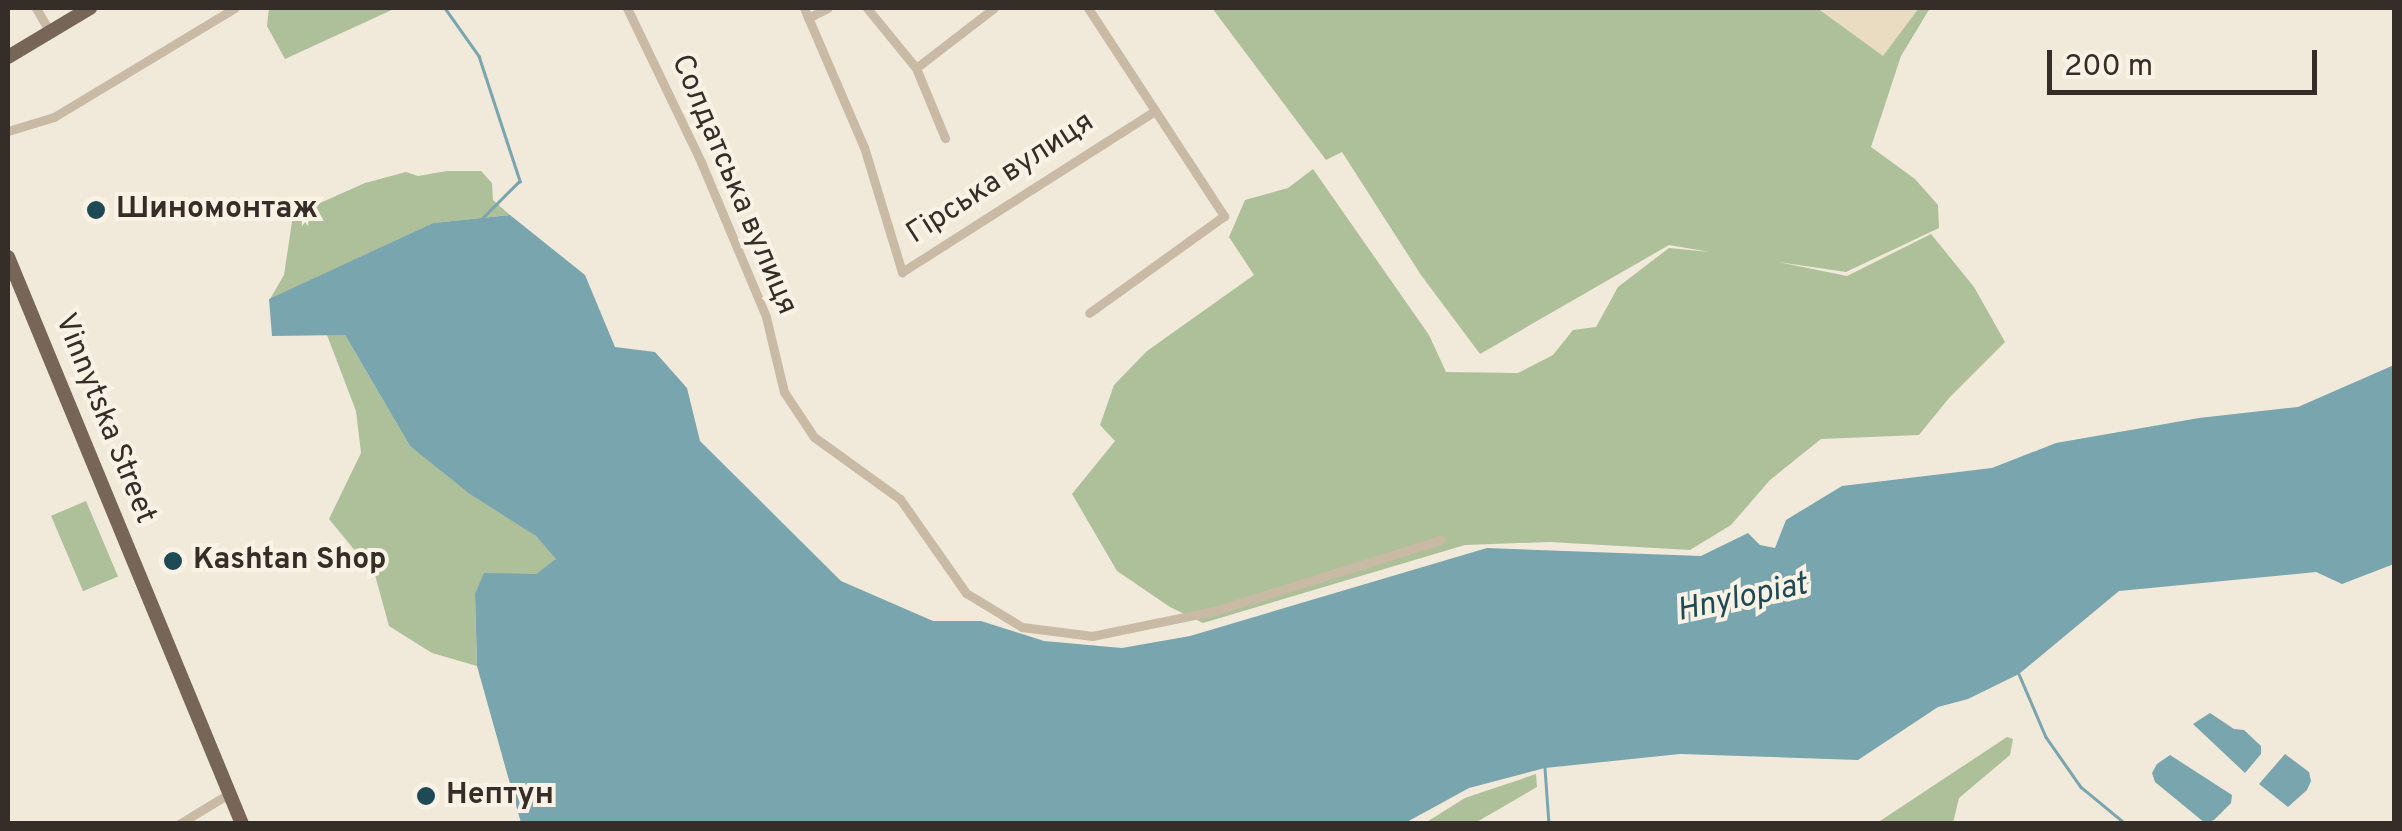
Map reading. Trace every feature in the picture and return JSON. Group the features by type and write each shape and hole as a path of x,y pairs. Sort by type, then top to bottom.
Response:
{"main road":[{"path":"8,57 90,8"},
{"name":"Vinnytska Street","path":"8,256 242,824"}],"street":[{"path":"36,8 50,32"},
{"path":"8,131 70,108 235,8"},
{"name":"Солдатська вулиця","path":"626,8 701,162 766,317 784,392 814,437 900,499 966,594 1022,626 1092,636 1214,611 1441,540"},
{"name":"Гірська вулиця","path":"828,8 806,13 864,146 902,272 1153,112"},
{"path":"867,8 916,68 944,138"},
{"path":"916,68 994,8"},
{"path":"1088,8 1224,216 1088,312"},
{"path":"178,824 230,793"}],"green space":[{"path":"269,8 396,8 285,59 267,26"},
{"path":"1212,8 1930,8 1901,56 1871,147 1915,179 1938,205 1939,228 1846,272 1778,262 1847,276 1931,234 1974,287 2005,342 1949,398 1919,435 1821,439 1770,480 1731,525 1690,550 1550,542 1465,545 1203,623 1170,607 1117,571 1072,494 1115,441 1100,425 1114,385 1147,351 1254,275 1229,237 1245,200 1288,188 1313,169 1429,335 1446,372 1518,373 1553,355 1573,330 1596,327 1618,287 1669,248 1710,252 1669,245 1480,354 1421,275 1342,152 1326,160"},
{"path":"481,171 492,183 493,200 510,215 433,223 270,299 284,275 293,215 365,183 406,172 418,176"},
{"path":"327,335 345,335 410,446 536,536 557,559 536,574 475,594 477,666 432,653 389,626 375,575 329,519 361,453 356,411"},
{"path":"86,501 118,576 83,591 51,516"},
{"path":"2007,737 2013,739 2010,755 1959,798 1953,823 1877,823"},
{"path":"1536,774 1537,787 1475,823 1425,823 1465,798"}],"shaded area":[{"path":"1817,8 1919,8 1883,56"}],"water":[{"name":"Hnylopiat","path":"510,215 585,275 615,347 655,352 687,388 700,441 841,581 933,621 981,621 1044,641 1122,648 1190,636 1487,548 1701,556 1748,533 1760,545 1775,548 1786,520 1842,486 1992,468 2056,443 2199,418 2298,407 2394,365 2394,564 2342,584 2316,572 2119,591 2019,674 1968,699 1938,707 1858,760 1680,754 1545,768 1469,788 1405,823 521,823 477,666 475,594 484,573 536,574 556,559 536,536 470,494 410,446 345,335 272,336 269,299 433,223"},
{"path":"2210,713 2234,729 2244,730 2261,746 2261,754 2245,773 2193,724"},
{"path":"2285,754 2309,772 2311,781 2288,807 2259,784"},
{"path":"2170,755 2232,795 2231,803 2214,820 2205,823 2155,782 2152,773 2157,764"}],"waterway":[{"path":"445,8 479,56 520,181 483,218"},
{"path":"2019,674 2046,737 2081,787 2126,824"},
{"path":"1545,768 1549,824"}],"place":[{"name":"Шиномонтаж","path":"96,210"},
{"name":"Kashtan Shop","path":"173,561"},
{"name":"Нептун","path":"426,796"}]}
